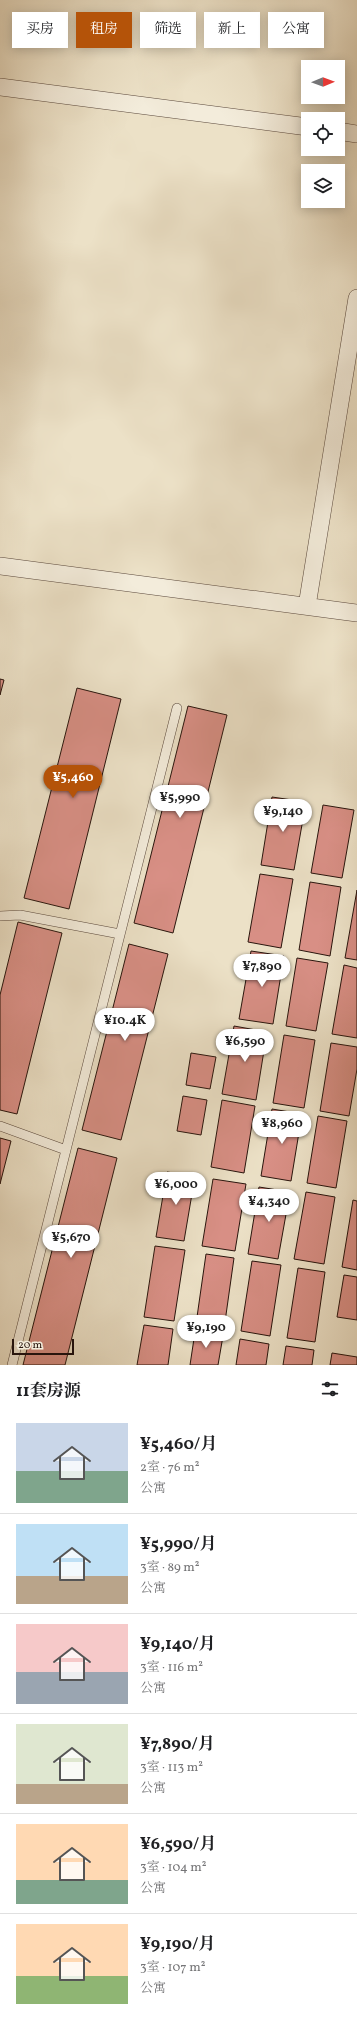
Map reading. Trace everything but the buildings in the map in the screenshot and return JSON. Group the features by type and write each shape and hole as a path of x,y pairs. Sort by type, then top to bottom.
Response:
{"street":[{"path":"0,87 301,126"},
{"path":"345,132 357,134"},
{"path":"307,606 357,298"},
{"path":"0,566 357,613"}],"lane":[{"path":"12,1365 177,708"},
{"path":"0,916 20,915 120,934"},
{"path":"0,1126 66,1150"}]}
